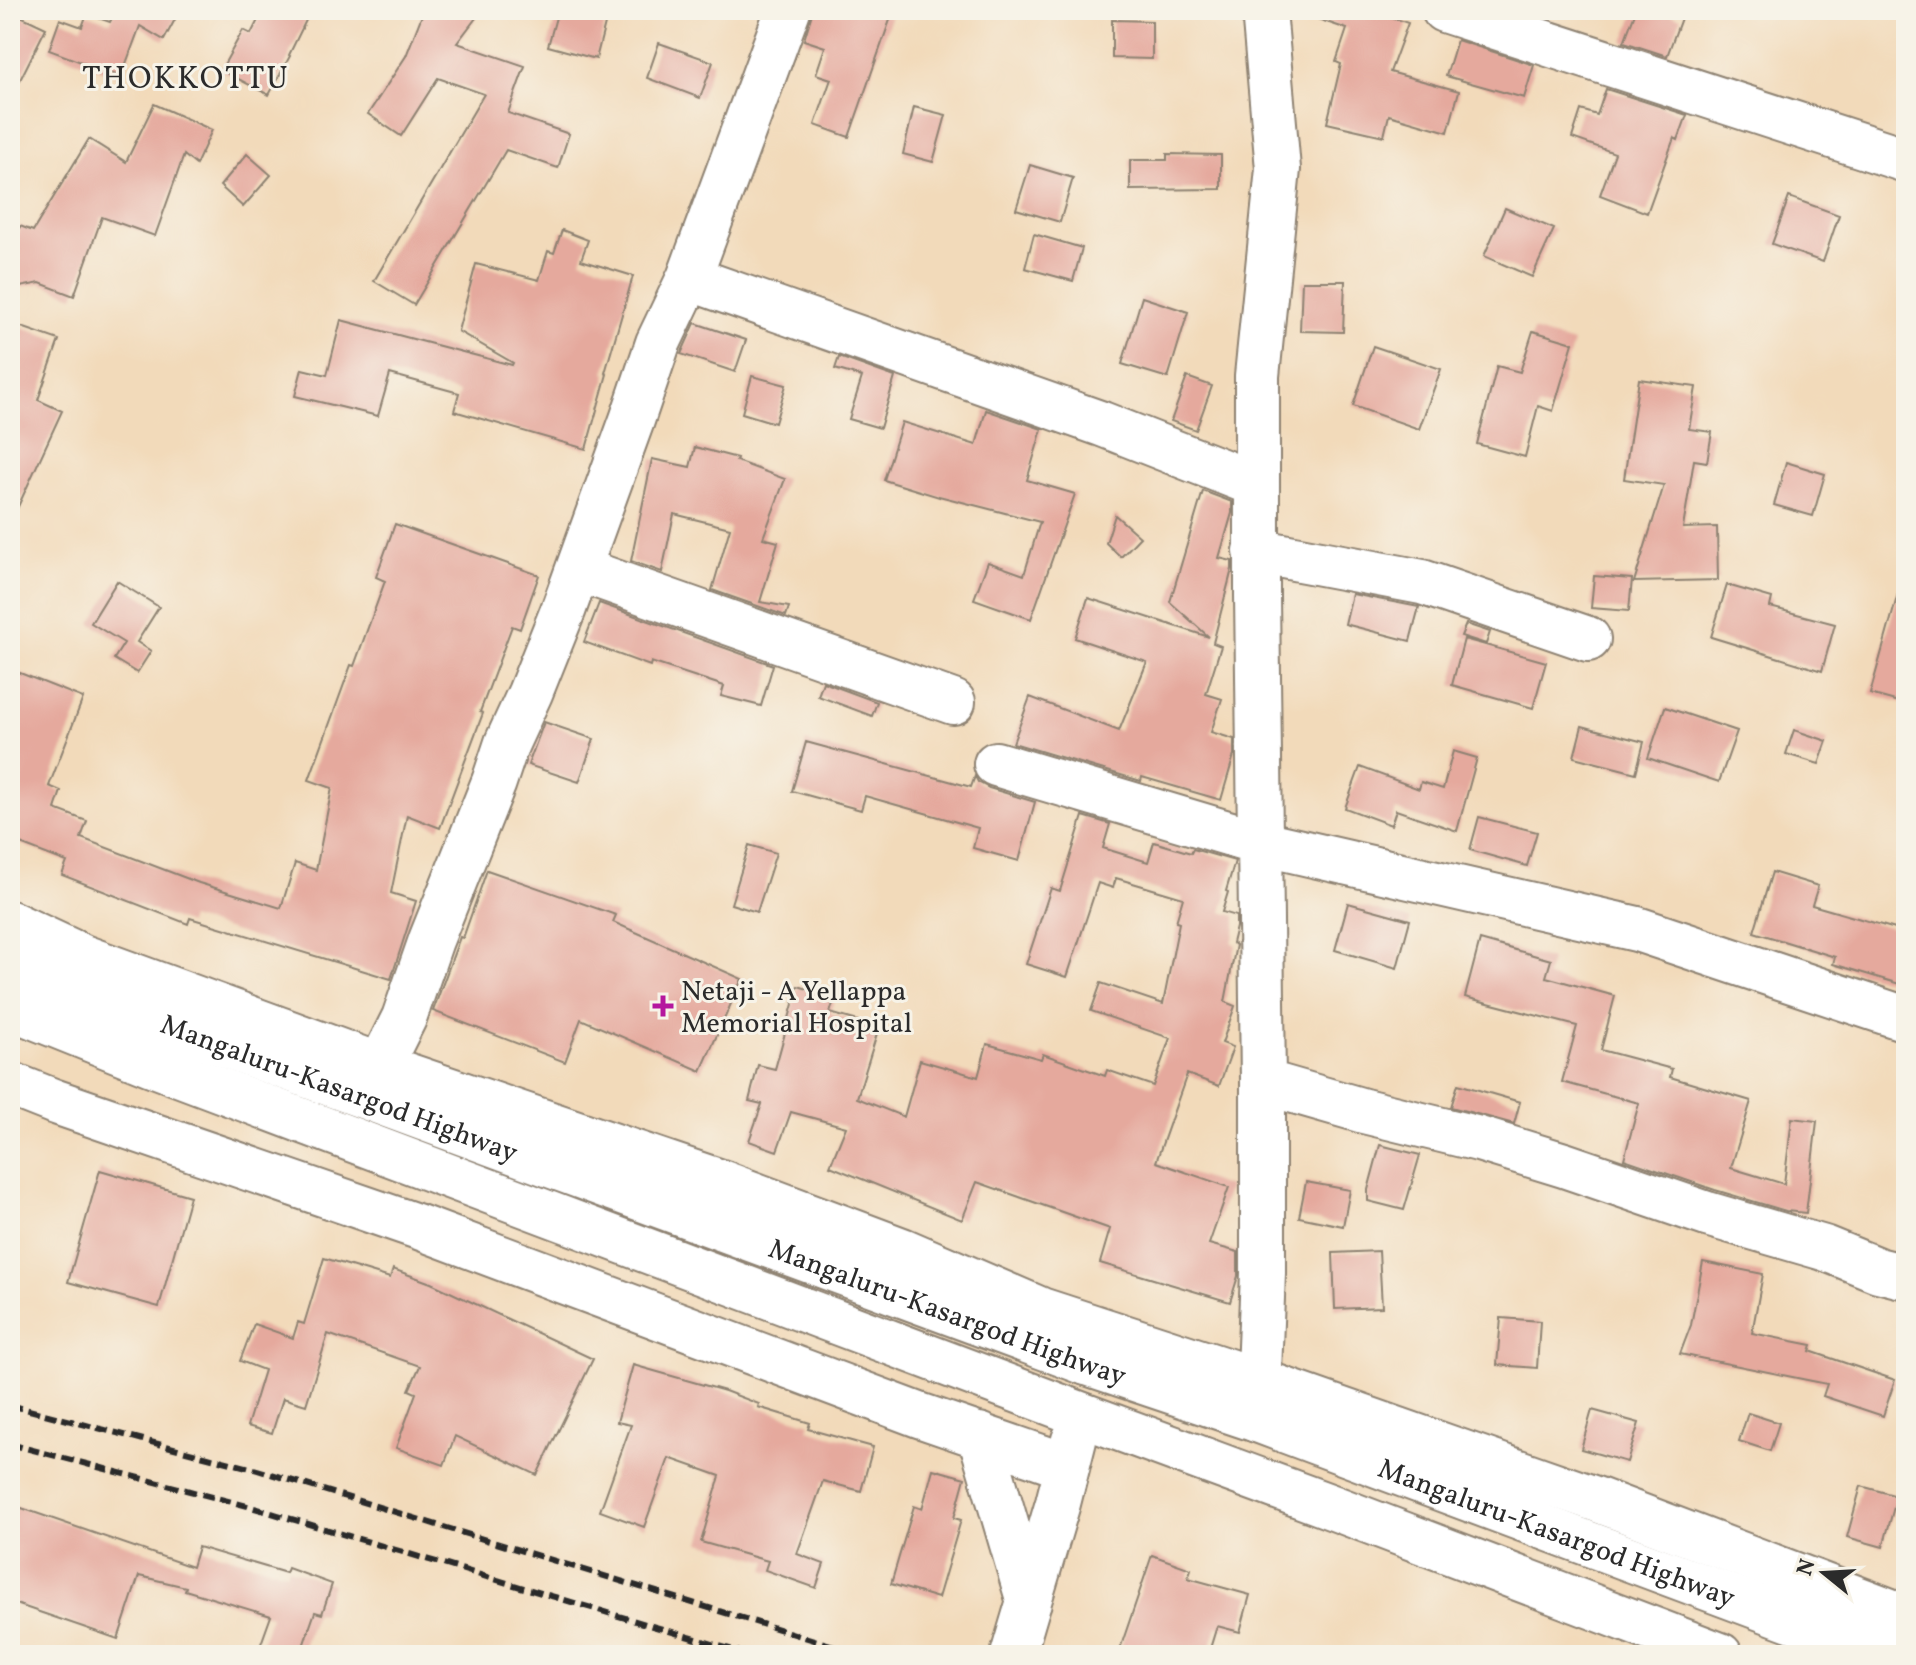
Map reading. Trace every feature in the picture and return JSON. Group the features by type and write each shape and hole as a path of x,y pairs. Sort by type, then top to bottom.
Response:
{"main road":[{"path":"380,1066 404,1018 507,743 530,693 578,569 658,343 689,278 788,10"},
{"path":"1258,1400 1263,1273 1263,1082 1256,551 1257,376 1278,169 1264,10"},
{"path":"1444,10 1906,160"},
{"path":"689,278 1102,424 1257,485"},
{"path":"1256,551 1422,582 1588,639"},
{"path":"578,569 953,702"},
{"path":"996,764 1261,843 1637,929 1906,1019"},
{"path":"10,923 83,957 380,1066 721,1182 902,1250 1258,1400 1598,1500 1906,1617"},
{"name":"Mangaluru-Kasargod Highway","path":"10,964 1087,1363 1258,1400 1887,1655"},
{"name":"Mangaluru-Kasargod Highway","path":"10,1007 152,1064 1720,1655"},
{"path":"1263,1082 1479,1139 1906,1277"},
{"path":"10,1084 419,1227 919,1415 1067,1466"},
{"path":"1039,1309 1087,1363"},
{"path":"1022,1627 1080,1414"},
{"path":"980,1435 1022,1627"}],"building":[{"path":"110,10 180,10 164,40 140,26 121,77 49,50 60,19 82,27 87,14 110,22 115,12"},
{"path":"263,10 311,10 269,95 221,70 243,30 251,34"},
{"path":"424,10 482,10 457,43 525,66 508,113 569,134 558,168 506,150 414,305 374,281 484,94 438,78 401,136 368,114 406,56"},
{"path":"558,10 606,20 596,59 548,46"},
{"path":"813,10 871,10 891,17 849,137 815,125 831,79 816,74 825,47 804,40"},
{"path":"1304,10 1371,10 1408,23 1390,72 1459,91 1448,132 1389,115 1384,136 1327,123 1341,64 1336,62 1347,29 1303,14"},
{"path":"1636,10 1659,10 1681,18 1667,56 1624,42"},
{"path":"10,11 46,28 10,100"},
{"path":"1112,20 1152,21 1152,59 1112,58"},
{"path":"1457,40 1534,65 1524,98 1446,76"},
{"path":"659,43 713,62 700,98 647,78"},
{"path":"1606,89 1687,115 1678,140 1674,138 1647,213 1600,195 1615,153 1572,138 1581,110 1597,115"},
{"path":"154,104 212,130 196,165 184,155 155,236 102,217 74,296 40,283 10,289 10,255 20,226 33,231 89,139 126,162"},
{"path":"914,107 946,115 933,162 903,154"},
{"path":"247,154 271,175 243,207 220,186"},
{"path":"1167,154 1221,155 1221,189 1130,190 1130,160 1167,160"},
{"path":"1030,165 1073,178 1060,222 1016,209"},
{"path":"1789,197 1839,215 1823,262 1772,244"},
{"path":"1505,208 1554,229 1532,277 1484,256"},
{"path":"562,230 588,240 581,260 633,276 586,449 454,411 459,393 390,374 378,416 295,396 302,369 327,375 341,320 512,365 458,331 476,264 539,280 548,251 554,253"},
{"path":"1034,234 1082,248 1073,281 1025,268"},
{"path":"1302,281 1345,281 1343,332 1300,331"},
{"path":"1142,297 1188,312 1168,378 1122,364"},
{"path":"10,323 59,340 38,400 62,411 10,524"},
{"path":"695,323 746,340 735,372 681,354"},
{"path":"1533,331 1573,343 1553,411 1538,406 1525,457 1477,444 1497,366 1520,372"},
{"path":"1373,346 1441,369 1419,429 1353,406"},
{"path":"839,357 895,377 880,428 849,419 862,377 835,369"},
{"path":"752,376 786,385 775,423 742,413"},
{"path":"1187,377 1212,386 1196,430 1171,421"},
{"path":"1639,379 1696,387 1689,429 1712,432 1707,462 1694,460 1683,528 1717,527 1718,580 1634,582 1664,485 1624,479"},
{"path":"986,410 1042,429 1027,480 1075,494 1031,619 974,599 988,562 1024,575 1040,522 884,480 902,422 976,445"},
{"path":"695,447 737,458 736,461 785,479 763,538 778,542 760,602 789,607 786,616 712,590 730,528 674,514 662,572 631,561 652,459 690,467"},
{"path":"1786,462 1825,474 1813,516 1774,505"},
{"path":"1203,491 1232,502 1232,513 1219,558 1232,561 1232,569 1213,643 1221,646 1206,694 1222,699 1211,732 1234,739 1234,755 1221,800 1142,777 1141,781 1013,743 1030,697 1119,731 1147,662 1075,638 1088,598 1209,637 1170,602"},
{"path":"1115,515 1140,537 1121,557 1106,543"},
{"path":"395,524 539,575 520,629 512,626 440,828 407,815 391,893 416,901 391,979 190,918 188,924 62,875 67,862 10,840 10,669 83,698 49,786 61,791 55,809 87,821 81,838 199,883 281,908 295,863 316,870 332,788 309,780 385,581 376,577"},
{"path":"1594,576 1632,579 1629,611 1591,608"},
{"path":"117,581 159,607 137,642 151,651 137,673 114,659 124,643 91,623"},
{"path":"1727,585 1772,598 1770,607 1835,624 1822,671 1711,637"},
{"path":"1899,590 1906,592 1906,704 1870,694"},
{"path":"1352,594 1419,607 1410,641 1345,624"},
{"path":"599,603 773,665 761,706 721,696 724,686 651,662 650,666 584,642"},
{"path":"1466,624 1490,632 1486,644 1461,636"},
{"path":"1464,639 1546,662 1533,708 1452,685"},
{"path":"823,682 877,702 872,716 818,696"},
{"path":"1665,707 1737,731 1719,782 1648,758"},
{"path":"544,722 594,739 579,782 528,765"},
{"path":"1582,726 1644,742 1636,773 1574,757"},
{"path":"1794,730 1827,741 1819,764 1786,754"},
{"path":"806,742 971,787 975,776 978,782 989,788 1035,802 1019,861 973,848 978,828 865,796 861,810 792,791"},
{"path":"1453,751 1477,758 1457,831 1396,810 1391,825 1345,808 1360,767 1419,789 1421,782 1443,789"},
{"path":"1083,816 1110,824 1103,848 1148,862 1154,842 1235,861 1222,912 1236,916 1232,943 1236,945 1225,1002 1235,1006 1222,1043 1233,1047 1219,1086 1187,1074 1156,1162 1229,1187 1209,1244 1238,1252 1238,1276 1230,1302 1100,1263 1110,1229 977,1182 962,1220 830,1166 846,1127 791,1112 777,1151 749,1141 762,1104 749,1101 758,1065 775,1069 798,986 835,997 830,1013 879,1027 857,1098 904,1117 920,1060 978,1077 987,1044 1041,1059 1043,1054 1105,1076 1107,1070 1153,1086 1170,1038 1091,1011 1101,983 1163,1004 1179,923 1176,922 1183,898 1116,878 1113,888 1098,883 1067,977 1026,964 1051,888 1060,891"},
{"path":"1479,817 1537,832 1527,866 1470,850"},
{"path":"749,845 776,853 757,912 731,904"},
{"path":"487,870 616,915 613,922 742,979 701,1071 581,1019 565,1062 433,1011"},
{"path":"1772,872 1818,886 1812,905 1906,932 1906,986 1833,964 1835,957 1754,932"},
{"path":"1348,903 1410,920 1397,968 1335,950"},
{"path":"1480,940 1551,960 1546,977 1615,996 1601,1050 1672,1069 1670,1077 1751,1101 1731,1168 1784,1184 1792,1118 1817,1121 1806,1213 1786,1211 1715,1190 1624,1159 1639,1103 1562,1082 1577,1026 1465,997"},
{"path":"1458,1084 1520,1102 1514,1124 1451,1107"},
{"path":"1380,1145 1420,1155 1404,1210 1368,1201"},
{"path":"100,1170 190,1196 159,1307 68,1282"},
{"path":"1306,1182 1350,1190 1343,1226 1299,1217"},
{"path":"1379,1251 1382,1307 1335,1309 1333,1253"},
{"path":"324,1258 390,1278 393,1269 431,1283 593,1359 537,1475 455,1436 444,1465 396,1448 416,1393 409,1390 420,1366 328,1334 306,1405 283,1398 272,1433 247,1426 264,1370 240,1361 254,1324 293,1338 298,1322 304,1324"},
{"path":"1703,1262 1763,1274 1752,1333 1812,1345 1810,1351 1895,1380 1883,1416 1823,1396 1827,1384 1680,1354 1691,1325"},
{"path":"1501,1318 1540,1321 1537,1368 1497,1365"},
{"path":"633,1365 725,1391 759,1404 758,1407 810,1423 808,1429 873,1447 861,1491 823,1481 797,1554 824,1564 816,1588 765,1570 768,1561 701,1542 720,1476 669,1458 644,1527 600,1511 631,1425 617,1422"},
{"path":"1592,1410 1639,1423 1627,1462 1581,1449"},
{"path":"1748,1413 1779,1423 1770,1451 1739,1441"},
{"path":"933,1469 965,1478 954,1518 961,1520 938,1598 891,1584 914,1506 922,1509"},
{"path":"1861,1486 1897,1496 1883,1547 1847,1537"},
{"path":"10,1504 192,1567 198,1547 286,1573 288,1568 332,1584 322,1614 315,1612 300,1655 257,1655 271,1616 185,1590 186,1587 139,1576 118,1639 10,1602"},
{"path":"1152,1555 1191,1569 1188,1578 1250,1595 1240,1632 1217,1626 1208,1655 1118,1655"}],"railway":[{"path":"10,1405 254,1469 863,1655"},
{"path":"10,1444 251,1507 750,1655"}],"place":[{"name":"Netaji - A Yellappa Memorial Hospital","path":"663,1006"}],"district":[{"name":"THOKKOTTU","path":"186,77"}]}
